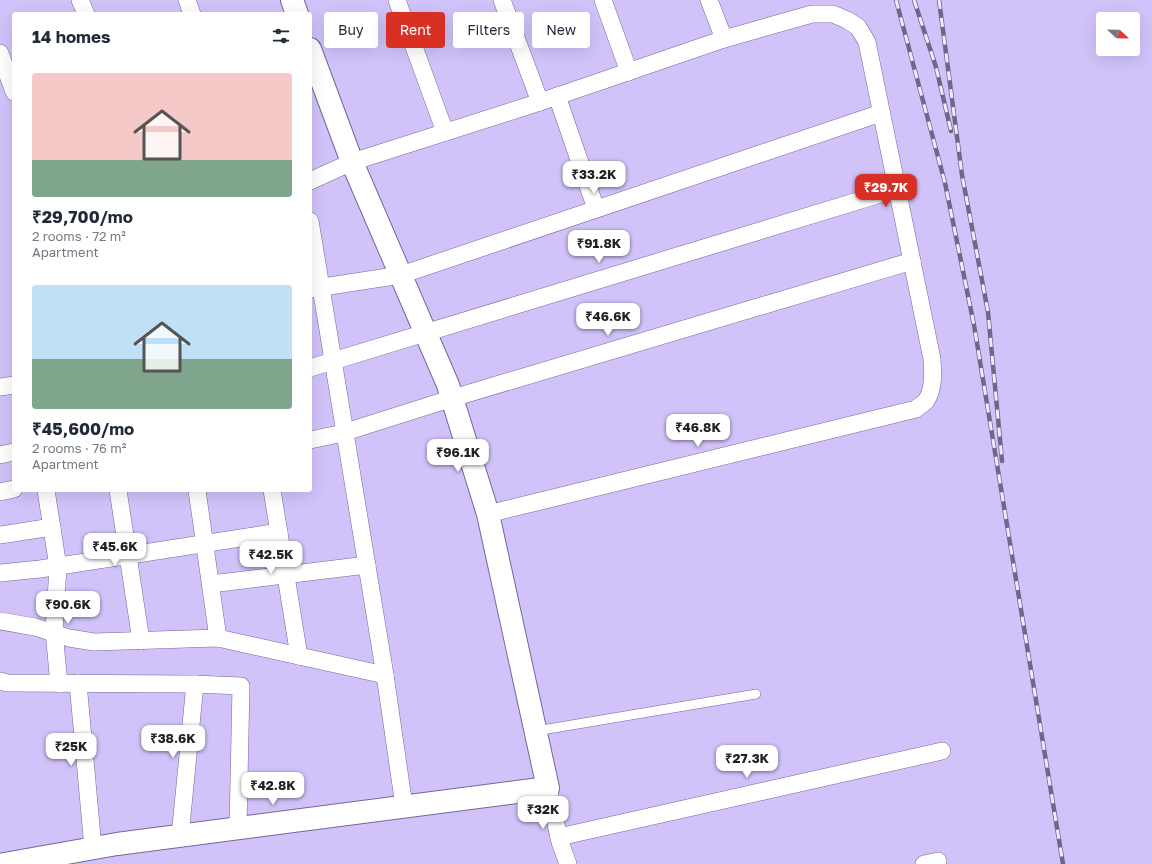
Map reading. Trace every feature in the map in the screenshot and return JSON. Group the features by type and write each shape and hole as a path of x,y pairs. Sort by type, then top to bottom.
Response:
{"street":[{"path":"80,0 85,12"},
{"path":"187,0 191,12"},
{"path":"292,0 296,12"},
{"path":"397,0 445,132"},
{"path":"502,0 540,102"},
{"path":"603,0 629,72"},
{"path":"710,0 724,39"},
{"path":"312,180 352,162 629,72 724,39 809,7 847,20 858,27 867,42 932,359 933,376 931,389 926,400 916,409 488,514"},
{"path":"0,53 12,86"},
{"path":"312,54 352,162 453,398 488,514 548,788 559,836 568,864"},
{"path":"557,96 596,209"},
{"path":"315,289 401,275 881,113"},
{"path":"312,367 897,189"},
{"path":"312,248 315,289 334,360 385,675 404,806"},
{"path":"312,440 345,432 453,398 912,261"},
{"path":"0,387 12,385"},
{"path":"0,455 12,452"},
{"path":"0,492 12,489"},
{"path":"50,492 52,527 58,567 54,632 59,684"},
{"path":"118,492 141,641"},
{"path":"197,492 218,638"},
{"path":"272,492 299,656"},
{"path":"0,535 52,527"},
{"path":"0,573 58,567 279,532"},
{"path":"211,584 367,565"},
{"path":"0,621 35,627 69,638 94,642 218,638 385,675"},
{"path":"0,681 7,683 195,684 241,686 238,828"},
{"path":"78,684 93,848"},
{"path":"180,836 195,684"},
{"path":"559,836 942,750"},
{"path":"4,864 93,848 548,788"}],"lane":[{"path":"536,731 756,694"}],"railway":[{"path":"896,0 945,183 974,325 1063,864"},
{"path":"914,0 936,67 951,131"},
{"path":"939,0 962,175 988,312 1002,461"}]}
